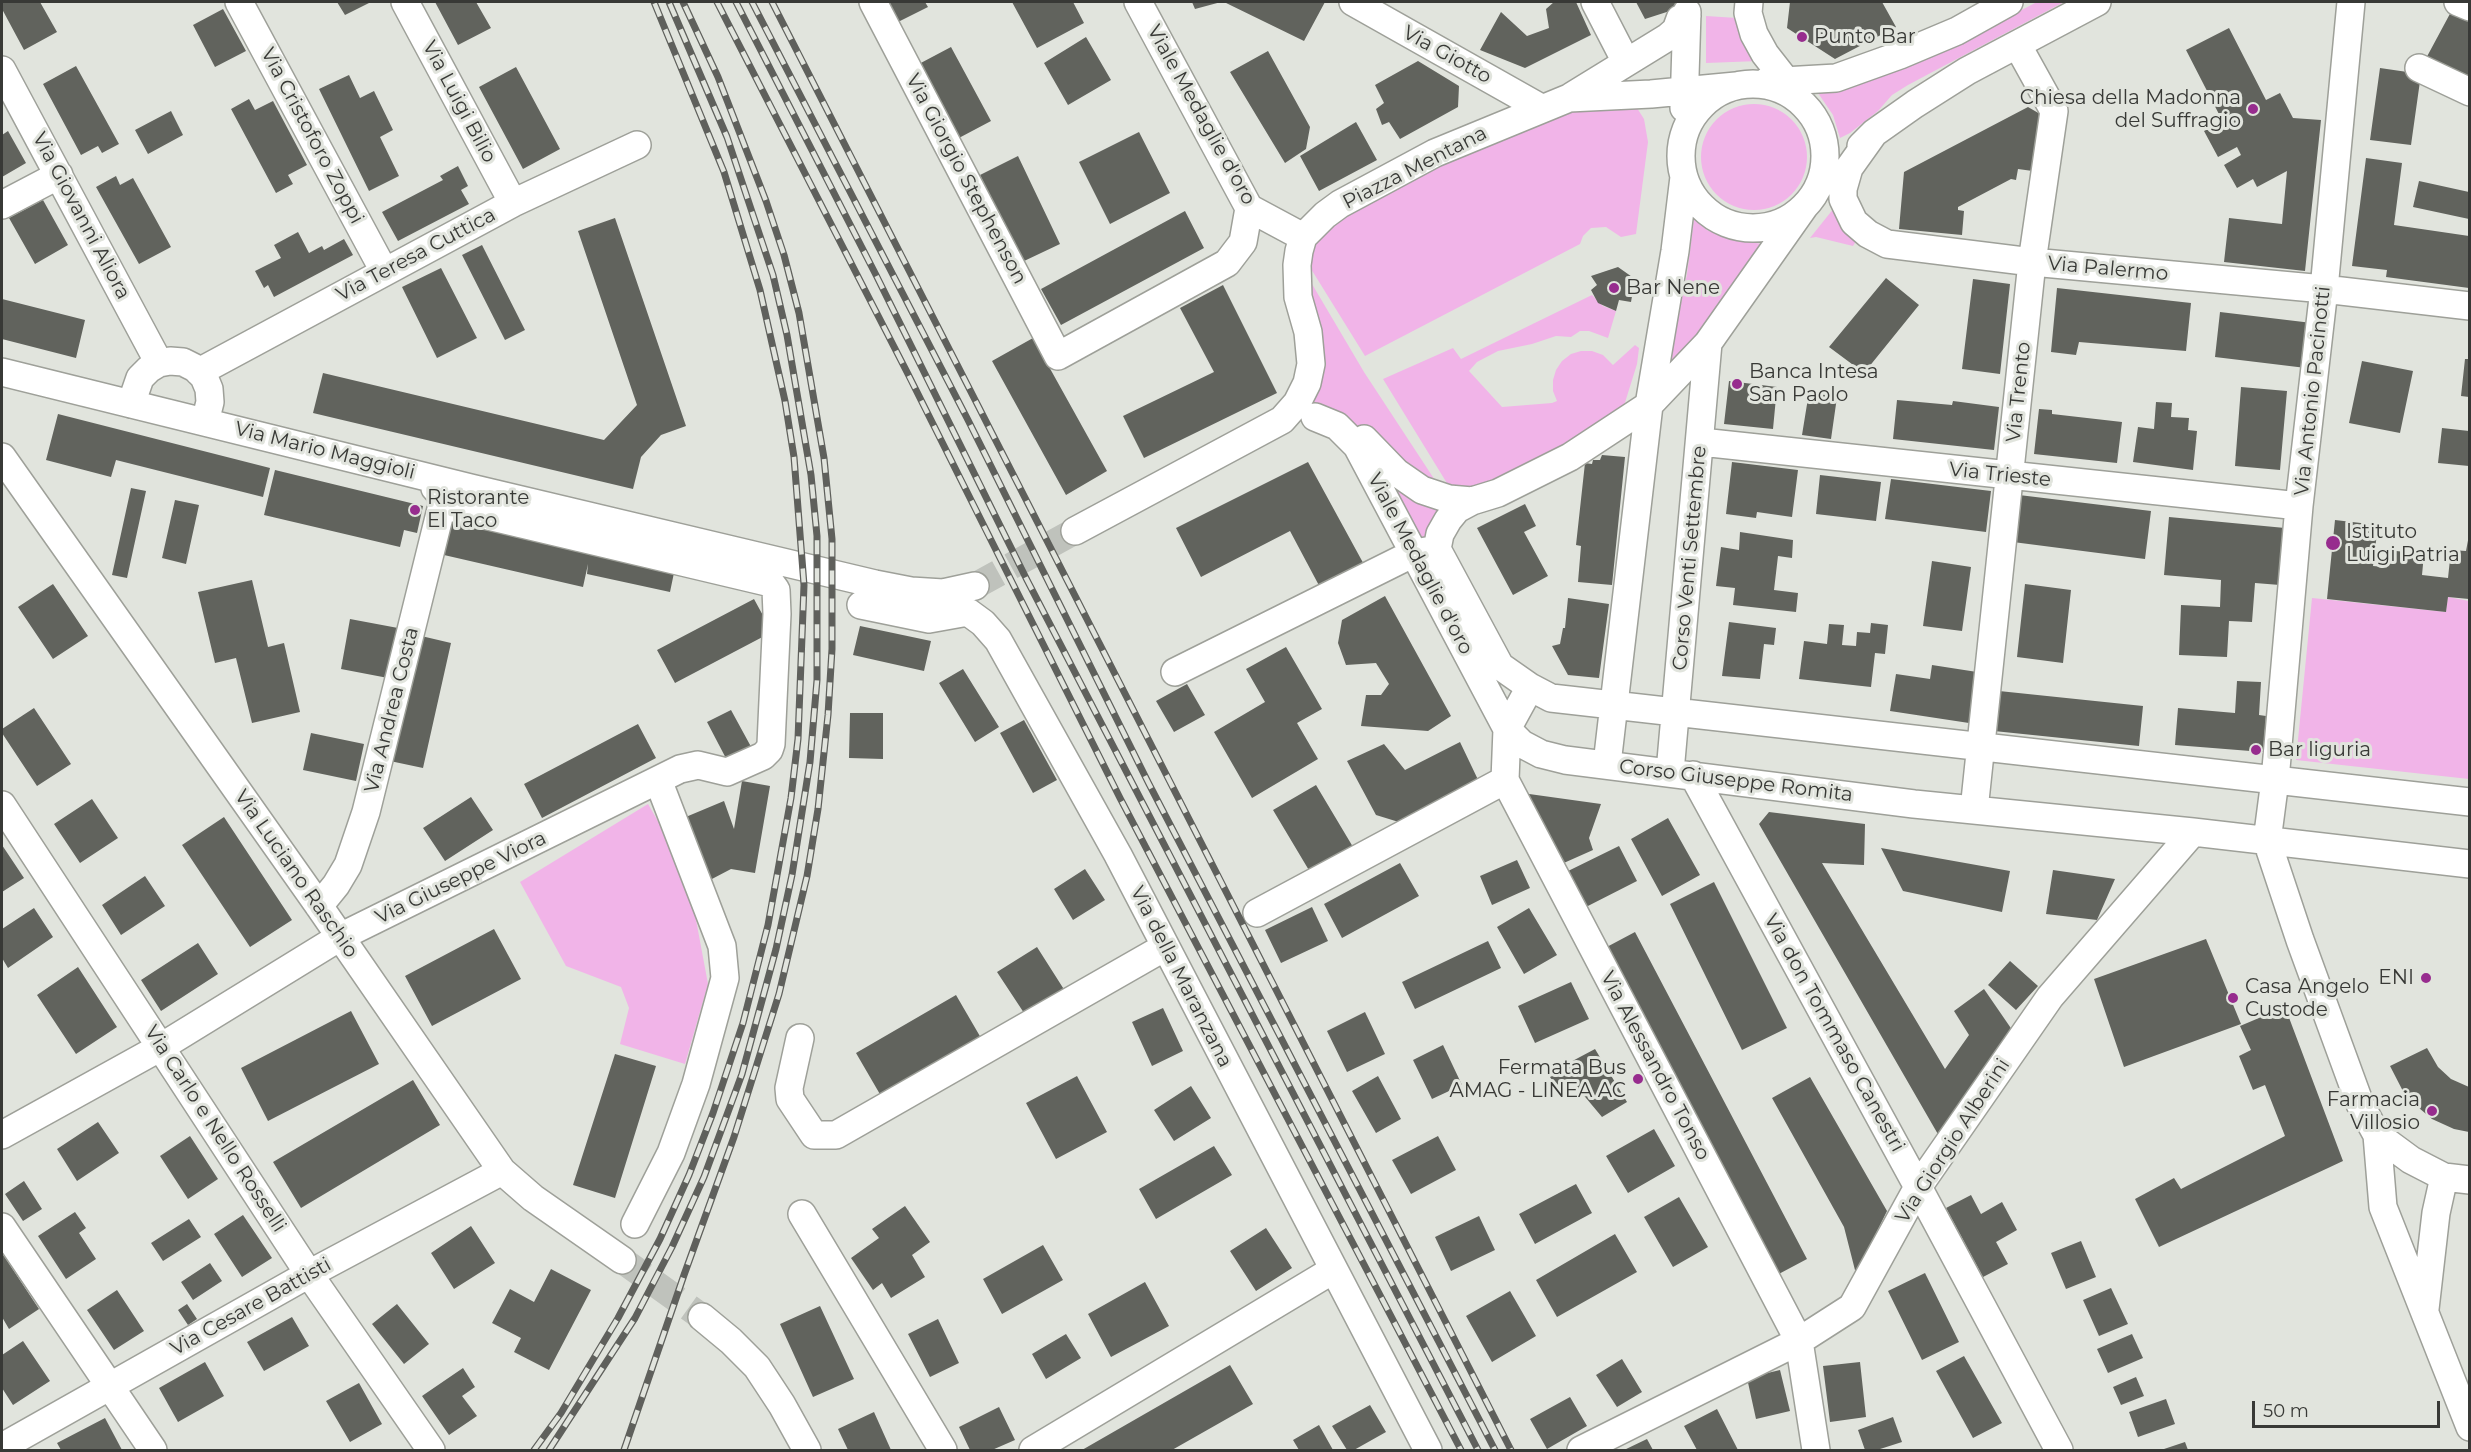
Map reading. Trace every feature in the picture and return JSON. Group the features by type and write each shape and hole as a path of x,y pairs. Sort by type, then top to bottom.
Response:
{"street":[{"name":"Via Cristoforo Zoppi","path":"239,2 384,271"},
{"name":"Via Luigi Bilio","path":"405,2 513,203"},
{"name":"Via Giorgio Stephenson","path":"873,2 1058,356 1227,263 1243,242 1250,208"},
{"name":"Viale Medaglie d'oro","path":"1138,2 1250,208 1304,237"},
{"name":"Via Giotto","path":"1353,2 1541,108"},
{"path":"1595,2 1626,62"},
{"path":"1075,531 1282,420 1315,417 1327,418 1345,425 1373,447 1396,472 1422,490 1442,497 1472,501 1498,493 1570,457 1649,405 1708,344 1766,265 1810,199 1824,173 1826,147 1820,128 1810,111 1765,54 1754,34 1748,13 1749,2"},
{"name":"Piazza Mentana","path":"1569,98 1684,91 1785,80 1836,78 1957,31 2009,2"},
{"path":"1684,177 1690,191 1704,208 1716,217 1736,225 1756,228 1776,224 1794,215 1874,133 1967,71 2018,46 2097,2"},
{"name":"Via Antonio Pacinotti","path":"2275,780 2351,2"},
{"path":"2458,2 2469,7"},
{"name":"Piazza Mentana","path":"1282,420 1305,389 1311,364 1308,332 1298,297 1297,265 1304,237 1325,214 1357,194 1435,153 1569,98 1668,37 1676,30 1680,19 1688,9"},
{"path":"1607,764 1649,405 1675,251 1684,177 1681,156 1688,9"},
{"name":"Via Trento","path":"1981,747 2032,262 2054,111 2018,46"},
{"path":"2419,68 2469,92"},
{"name":"Via Giovanni Aliora","path":"2,70 159,363"},
{"path":"1682,141 1698,109 1715,94 1747,84 1784,90 1801,101 1810,111"},
{"name":"Via Palermo","path":"1874,133 1846,174 1843,199 1859,227 1887,244 2032,262 2324,289 2469,306"},
{"name":"Via Teresa Cuttica","path":"199,372 513,203 637,145"},
{"path":"2,205 59,175"},
{"name":"Corso Venti Settembre","path":"1681,773 1675,713 1708,344"},
{"path":"131,404 140,378 148,369 159,363 183,362 199,372 209,389 210,402 205,422"},
{"name":"Via Mario Maggioli","path":"2,372 911,591 942,592 975,586"},
{"name":"Viale Medaglie d'oro","path":"1315,417 1337,426 1357,446 1500,666 1530,687"},
{"name":"Via Trieste","path":"1701,442 2300,506"},
{"name":"Via Luciano Raschio","path":"2,458 319,906 502,1171 533,1198 622,1260"},
{"path":"379,464 432,486 438,491 442,505"},
{"name":"Viale Medaglie d'oro","path":"1425,551 1457,509 1472,501"},
{"name":"Via Andrea Costa","path":"319,906 348,865 358,839 392,714 442,505"},
{"name":"Via Giuseppe Viora","path":"2,1135 161,1047 340,937 666,776 698,765 727,772 763,756 769,750 777,614 774,587 762,580 442,505"},
{"name":"Viale Medaglie d'oro","path":"1425,551 1507,729"},
{"path":"1175,672 1425,551"},
{"name":"Via della Maranzana","path":"861,605 929,619 968,612 991,631 998,640 1112,845 1428,1450"},
{"path":"1530,687 1551,698 1614,706 1925,739 2469,802"},
{"name":"Via Alessandro Tonso","path":"1530,687 1507,729 1505,780 1799,1341 1816,1450"},
{"name":"Corso Giuseppe Romita","path":"1507,729 1522,744 1541,754 1564,760 1974,810 2193,832 2469,864"},
{"path":"1974,810 1981,747"},
{"name":"Via don Tommaso Canestri","path":"1681,773 1918,1187 2059,1450"},
{"path":"635,1224 671,1153 689,1104 725,978 723,946 666,776"},
{"path":"1257,913 1505,780"},
{"path":"2275,780 2267,842 2360,1104 2377,1136 2383,1207 2469,1427"},
{"name":"Via Carlo e Nello Rosselli","path":"2,805 309,1274 431,1450"},
{"name":"Via Giorgio Alberini","path":"1581,1450 1799,1341 1852,1307 1918,1187 2050,997 2193,832"},
{"path":"800,1038 789,1088 790,1099 814,1135 836,1136 1165,947"},
{"path":"2377,1136 2411,1160 2457,1178 2436,1213 2425,1313"},
{"name":"Via Cesare Battisti","path":"2,1447 309,1274 502,1171"},
{"path":"802,1214 943,1450"},
{"path":"2,1227 153,1450"},
{"path":"1033,1450 1333,1270"},
{"path":"702,1317 757,1367 782,1405 807,1450"}],"shaded area":[{"path":"2037,2 2064,2 1908,85 1892,95 1878,111 1850,133 1840,138 1833,115 1818,93 1893,72 1958,43"},
{"path":"1706,16 1737,18 1759,61 1706,63"},
{"path":"1571,101 1637,108 1644,119 1648,142 1636,234 1621,237 1606,227 1591,228 1583,236 1580,244 1365,356 1303,256 1326,220"},
{"path":"1754,104 1774,108 1791,120 1803,137 1807,157 1803,177 1791,194 1774,206 1754,210 1734,206 1717,194 1705,177 1701,157 1705,137 1717,120 1734,108"},
{"path":"1834,208 1839,222 1856,241 1853,246 1816,237 1810,238"},
{"path":"1694,219 1707,230 1725,238 1762,244 1716,314 1679,356 1669,362 1687,274"},
{"path":"1299,262 1364,372 1446,497 1297,404"},
{"path":"1592,295 1603,306 1616,311 1608,338 1589,331 1580,331 1571,337 1556,336 1498,351 1477,362 1469,371 1502,407 1552,403 1557,401 1553,391 1556,370 1571,354 1592,351 1603,355 1613,365 1635,345 1639,348 1637,364 1623,409 1514,475 1453,493 1383,379 1453,348 1461,359"},
{"path":"1392,486 1442,507 1430,536 1418,540"},
{"path":"2448,597 2469,601 2469,779 2296,760 2312,598 2446,612"},
{"path":"648,804 666,835 694,909 708,984 685,1064 620,1044 629,1008 621,987 566,966 520,882"}],"building":[{"path":"2,2 40,2 57,32 24,50 2,9"},
{"path":"337,2 371,2 345,15"},
{"path":"435,2 476,2 491,28 458,45"},
{"path":"885,2 925,2 928,7 896,23"},
{"path":"1012,2 1073,2 1084,23 1037,48"},
{"path":"1192,2 1221,2 1195,9"},
{"path":"1224,2 1325,2 1304,41"},
{"path":"1554,2 1576,2 1591,35 1525,68 1480,50 1501,12 1527,36 1549,28 1546,9"},
{"path":"1636,2 1677,2 1676,9 1645,19"},
{"path":"1790,2 1882,2 1896,27 1835,59 1787,28"},
{"path":"223,9 246,51 215,67 193,25"},
{"path":"2452,10 2469,19 2469,88 2423,64"},
{"path":"2229,28 2266,100 2280,93 2293,118 2321,120 2305,271 2224,262 2229,218 2282,224 2287,171 2257,187 2253,179 2237,188 2224,165 2241,155 2237,147 2218,157 2204,131 2223,122 2186,50"},
{"path":"1086,37 1111,80 1068,105 1044,63"},
{"path":"951,47 991,121 957,139 917,65"},
{"path":"1268,51 1310,127 1306,149 1285,163 1230,72"},
{"path":"1418,61 1459,86 1458,107 1400,139 1389,122 1382,125 1376,109 1384,103 1375,85"},
{"path":"76,66 119,144 102,153 98,146 81,155 43,84"},
{"path":"516,67 560,149 523,169 479,87"},
{"path":"2380,68 2421,74 2411,145 2370,140"},
{"path":"349,75 360,98 374,91 393,130 380,137 399,176 369,191 319,89"},
{"path":"249,99 255,110 273,101 307,165 288,175 293,184 276,193 231,109"},
{"path":"2028,107 2047,118 2040,172 2018,169 2016,180 2011,179 1958,207 1958,210 1964,211 1962,235 1899,229 1904,172"},
{"path":"171,111 183,135 148,154 135,130"},
{"path":"1356,122 1377,160 1319,191 1300,156"},
{"path":"8,131 26,163 2,177 2,135"},
{"path":"1139,132 1170,193 1110,224 1079,162"},
{"path":"1018,156 1060,244 1022,262 980,175"},
{"path":"2366,158 2402,163 2394,225 2469,236 2469,288 2386,277 2387,270 2352,266"},
{"path":"458,166 468,186 461,190 469,204 398,241 382,212 443,180 440,176"},
{"path":"116,176 120,185 133,178 171,247 139,264 96,187"},
{"path":"2419,181 2469,192 2469,219 2413,207"},
{"path":"43,200 68,245 35,264 9,218"},
{"path":"1185,211 1204,248 1061,325 1041,289"},
{"path":"615,218 686,426 661,435 641,457 633,489 313,413 323,373 604,440 637,405 578,231"},
{"path":"298,232 309,253 322,246 324,250 344,239 353,255 274,297 268,285 264,288 255,271 281,258 274,245"},
{"path":"482,245 525,330 505,340 462,255"},
{"name":"Bar Nene","path":"1618,267 1635,279 1631,302 1619,300 1616,311 1598,303 1591,290 1597,285 1591,276"},
{"path":"441,268 477,338 437,358 402,287"},
{"path":"1886,278 1919,305 1864,373 1829,347"},
{"path":"1973,279 2010,284 2000,374 1962,369"},
{"path":"1223,285 1277,393 1144,458 1123,416 1214,372 1180,308"},
{"path":"2057,288 2191,303 2186,351 2079,342 2076,355 2051,352"},
{"path":"2,299 85,320 76,358 2,339"},
{"path":"2220,312 2312,323 2306,368 2215,357"},
{"path":"1033,338 1107,471 1066,495 992,361"},
{"path":"2465,359 2469,359 2469,397 2461,396"},
{"path":"2362,361 2413,371 2400,433 2349,423"},
{"path":"1729,381 1777,387 1773,429 1724,424"},
{"path":"2241,387 2287,391 2280,470 2235,466"},
{"path":"1809,392 1837,397 1831,439 1802,435"},
{"path":"1897,400 1952,405 1953,401 1999,407 1994,450 1893,439"},
{"path":"2156,402 2172,403 2171,417 2189,418 2188,430 2197,431 2193,470 2133,462 2138,427 2154,429"},
{"path":"2039,409 2052,410 2052,414 2122,422 2117,463 2034,454"},
{"path":"58,414 270,468 263,497 116,460 111,477 46,460"},
{"path":"2442,428 2469,431 2469,466 2438,463"},
{"path":"1602,455 1625,457 1612,585 1578,582 1581,546 1576,545 1585,463 1592,464 1593,460 1600,460"},
{"path":"1308,462 1367,570 1323,593 1290,531 1201,577 1176,528"},
{"path":"1732,462 1798,470 1792,517 1757,512 1756,518 1726,514"},
{"path":"275,470 423,506 417,533 404,530 400,547 264,515"},
{"path":"1820,475 1881,482 1876,521 1816,514"},
{"path":"1891,479 1991,491 1986,532 1885,519"},
{"path":"131,488 146,491 127,578 112,575"},
{"path":"2019,495 2151,511 2145,559 2013,542"},
{"path":"175,500 199,505 186,564 162,558"},
{"path":"1525,504 1536,526 1524,532 1548,576 1513,595 1477,528"},
{"path":"453,517 675,568 670,592 587,574 588,564 583,587 444,555"},
{"path":"2169,517 2285,528 2280,585 2255,583 2252,622 2229,621 2227,657 2179,655 2181,605 2220,607 2221,580 2164,575"},
{"path":"2335,520 2378,525 2373,566 2385,567 2387,550 2424,554 2422,575 2448,578 2451,550 2466,551 2469,535 2469,599 2448,597 2446,612 2327,599"},
{"path":"1740,532 1793,540 1792,558 1778,556 1774,590 1798,593 1796,612 1733,605 1735,588 1716,586 1721,547 1739,550"},
{"path":"1932,561 1971,567 1962,631 1923,626"},
{"path":"252,580 268,647 284,643 300,712 252,723 236,658 215,663 198,592"},
{"path":"53,584 88,636 53,659 18,607"},
{"path":"2025,584 2071,590 2063,663 2017,657"},
{"path":"1385,596 1451,716 1428,731 1361,726 1366,695 1381,695 1389,684 1376,663 1346,665 1338,643 1342,620"},
{"path":"1568,598 1609,604 1599,678 1568,675 1552,646 1560,644 1563,628 1565,628"},
{"path":"754,599 772,632 675,683 657,650"},
{"path":"350,619 398,628 388,678 341,669"},
{"path":"1729,622 1776,628 1774,645 1764,644 1760,679 1722,676"},
{"path":"1871,623 1888,625 1885,654 1875,653 1871,687 1799,679 1804,641 1827,644 1829,624 1844,625 1842,645 1856,646 1857,632 1870,633"},
{"path":"860,626 931,641 924,671 853,655"},
{"path":"417,635 451,643 423,768 390,761"},
{"path":"1286,647 1322,709 1297,723 1318,759 1252,798 1214,732 1265,702 1246,669"},
{"path":"1932,665 1977,672 1969,723 1890,711 1896,674 1930,679"},
{"path":"963,669 999,727 975,742 939,683"},
{"path":"2237,681 2261,682 2259,715 2266,716 2263,752 2175,745 2178,708 2235,713"},
{"path":"1187,684 1205,715 1174,732 1156,701"},
{"path":"1999,691 2143,706 2139,746 1994,731"},
{"path":"34,708 71,764 37,786 2,733 2,729"},
{"path":"731,710 755,754 730,766 707,722"},
{"path":"850,713 883,713 883,759 849,758"},
{"path":"1024,720 1057,780 1033,793 1000,733"},
{"path":"638,724 656,758 542,818 524,784"},
{"path":"311,733 364,744 356,781 303,770"},
{"path":"1460,742 1481,786 1402,823 1376,815 1347,761 1384,744 1405,770"},
{"path":"742,781 770,786 755,873 731,869 710,880 681,819 724,801 734,829"},
{"path":"1316,785 1353,847 1310,872 1273,810"},
{"path":"1522,793 1601,804 1589,838 1593,850 1557,866"},
{"path":"471,797 493,830 445,861 423,828"},
{"path":"92,799 118,838 80,863 54,824"},
{"path":"1769,812 1865,824 1864,865 1822,863 1945,1069 1969,1035 1954,1011 1984,989 2017,1037 1939,1136 1759,824"},
{"path":"224,817 292,920 250,947 182,845"},
{"path":"1668,818 1700,875 1662,896 1631,839"},
{"path":"2,845 24,878 2,892"},
{"path":"1619,846 1637,881 1582,909 1564,873"},
{"path":"1881,848 2010,871 2002,912 1903,891"},
{"path":"1517,860 1530,888 1492,905 1480,876"},
{"path":"1400,863 1419,896 1342,938 1324,904"},
{"path":"1085,869 1105,900 1073,920 1054,889"},
{"path":"2053,870 2115,879 2097,920 2046,914"},
{"path":"145,876 165,906 121,935 102,905"},
{"path":"1714,882 1787,1028 1742,1050 1670,904"},
{"path":"1312,907 1328,941 1281,963 1265,930"},
{"path":"34,908 53,937 8,968 2,958 2,929"},
{"path":"1529,908 1557,955 1524,974 1497,927"},
{"path":"494,929 521,979 432,1026 405,976"},
{"path":"1635,932 1807,1259 1775,1276 1603,949"},
{"path":"2206,939 2241,1024 2124,1067 2094,979"},
{"path":"1488,941 1501,968 1415,1009 1402,982"},
{"path":"198,943 218,974 161,1011 141,980"},
{"path":"1037,947 1065,991 1026,1016 997,972"},
{"path":"2010,961 2038,986 2016,1010 1988,985"},
{"path":"78,967 117,1027 76,1054 37,995"},
{"path":"1571,982 1589,1019 1535,1043 1518,1006"},
{"path":"956,995 981,1038 881,1096 856,1053"},
{"path":"2285,1007 2343,1161 2159,1247 2135,1199 2174,1178 2181,1189 2285,1136 2265,1085 2253,1090 2239,1056 2251,1050 2240,1026"},
{"path":"1163,1008 1183,1051 1152,1066 1132,1022"},
{"path":"351,1011 379,1064 268,1121 241,1068"},
{"path":"1365,1012 1385,1054 1347,1072 1327,1031"},
{"path":"1443,1045 1462,1085 1432,1099 1413,1060"},
{"path":"2427,1048 2438,1067 2451,1079 2469,1087 2469,1132 2454,1129 2432,1119 2406,1097 2390,1066"},
{"path":"1595,1049 1627,1102 1602,1117 1581,1092 1564,1098 1548,1074"},
{"path":"615,1054 656,1066 615,1198 573,1185"},
{"path":"1077,1076 1107,1132 1056,1159 1026,1103"},
{"path":"1378,1076 1401,1119 1376,1133 1352,1091"},
{"path":"1810,1077 1887,1211 1856,1274 1844,1227 1772,1098"},
{"path":"413,1080 440,1125 301,1208 273,1162"},
{"path":"1191,1086 1211,1118 1174,1141 1154,1110"},
{"path":"98,1122 119,1153 77,1181 57,1149"},
{"path":"1654,1129 1675,1166 1628,1193 1606,1156"},
{"path":"190,1136 218,1179 188,1199 160,1156"},
{"path":"1438,1136 1456,1170 1411,1194 1392,1160"},
{"path":"1214,1146 1232,1175 1156,1219 1139,1189"},
{"path":"24,1181 42,1209 23,1221 5,1194"},
{"path":"1576,1184 1592,1213 1535,1244 1519,1214"},
{"path":"1971,1195 1981,1214 2002,1202 2017,1230 1996,1242 2008,1264 1983,1277 1946,1208"},
{"path":"1679,1197 1708,1247 1673,1267 1644,1217"},
{"path":"905,1206 930,1242 912,1255 925,1277 891,1298 882,1283 873,1290 851,1258 879,1238 872,1229"},
{"path":"75,1212 86,1228 79,1233 96,1259 66,1279 38,1236"},
{"path":"243,1215 272,1258 242,1277 214,1234"},
{"path":"1479,1216 1495,1250 1451,1271 1435,1237"},
{"path":"189,1219 201,1237 163,1261 151,1243"},
{"path":"471,1226 495,1263 454,1289 431,1253"},
{"path":"1266,1228 1292,1268 1256,1291 1230,1251"},
{"path":"1615,1234 1637,1272 1557,1317 1536,1280"},
{"path":"2081,1241 2096,1277 2066,1289 2051,1253"},
{"path":"1043,1245 1063,1280 1002,1314 983,1279"},
{"path":"2,1253 39,1309 9,1329 2,1317"},
{"path":"210,1263 222,1281 193,1300 181,1282"},
{"path":"551,1269 591,1290 549,1370 514,1352 521,1338 492,1323 510,1289 534,1302"},
{"path":"1925,1273 1959,1342 1922,1360 1888,1291"},
{"path":"1145,1282 1169,1326 1111,1357 1088,1314"},
{"path":"2111,1288 2128,1324 2099,1336 2083,1300"},
{"path":"117,1290 144,1331 114,1350 87,1310"},
{"path":"1510,1291 1536,1336 1492,1362 1466,1316"},
{"path":"187,1304 197,1319 188,1325 178,1310"},
{"path":"397,1304 429,1344 404,1364 372,1324"},
{"path":"820,1306 854,1379 813,1397 780,1324"},
{"path":"292,1317 309,1346 264,1371 247,1342"},
{"path":"938,1319 959,1363 930,1377 908,1334"},
{"path":"1066,1334 1081,1358 1046,1379 1032,1354"},
{"path":"2132,1334 2143,1358 2108,1373 2097,1349"},
{"path":"23,1341 50,1381 13,1405 2,1388 2,1355"},
{"path":"1964,1356 2002,1423 1973,1438 1936,1371"},
{"path":"1622,1359 1642,1392 1617,1407 1596,1375"},
{"path":"205,1362 224,1396 178,1422 159,1388"},
{"path":"1860,1362 1866,1417 1830,1422 1823,1366"},
{"path":"1230,1365 1253,1404 1172,1450 1082,1450"},
{"path":"463,1368 475,1387 462,1396 477,1416 449,1435 422,1396"},
{"path":"1780,1370 1790,1411 1756,1419 1747,1378"},
{"path":"2136,1377 2144,1396 2121,1405 2113,1387"},
{"path":"359,1383 382,1424 350,1442 326,1401"},
{"path":"1570,1397 1587,1426 1547,1449 1530,1419"},
{"path":"2166,1399 2175,1424 2138,1437 2129,1412"},
{"path":"1370,1405 1386,1432 1354,1450 1347,1450 1332,1426"},
{"path":"999,1407 1015,1440 992,1450 970,1450 959,1427"},
{"path":"1717,1409 1738,1450 1697,1450 1684,1426"},
{"path":"874,1412 891,1450 848,1450 838,1429"},
{"path":"1893,1417 1902,1442 1877,1450 1865,1450 1858,1430"},
{"path":"105,1418 122,1450 61,1450 57,1443"},
{"path":"1319,1425 1333,1450 1299,1450 1293,1440"},
{"path":"1647,1439 1653,1450 1624,1450"},
{"path":"2185,1442 2188,1450 2161,1450"}],"tunnel":[{"path":"975,586 1075,531"},
{"path":"622,1260 702,1317"}],"railway":[{"path":"534,1450 561,1413 618,1318 660,1239 689,1175 713,1113 743,1023 768,925 791,798 798,739 804,585 794,457 785,401 760,290 724,172 654,2"},
{"path":"549,1450 635,1318 672,1247 704,1177 742,1074 776,949 792,875 810,762 817,680 817,536 811,475 787,335 773,275 727,137 669,2"},
{"path":"624,1450 734,1137 779,994 807,876 818,809 832,649 832,539 824,458 799,313 784,255 766,201 718,77 683,2"},
{"path":"717,2 908,374 1120,798 1461,1450"},
{"path":"736,2 876,275 1027,580 1478,1450"},
{"path":"752,2 968,420 1149,784 1495,1450"},
{"path":"772,2 1511,1450"}],"place":[{"name":"Punto Bar","path":"1802,37"},
{"name":"Chiesa della Madonna del Suffragio","path":"2253,109"},
{"name":"Bar Nene","path":"1614,288"},
{"name":"Banca Intesa San Paolo","path":"1737,384"},
{"name":"Ristorante El Taco","path":"415,510"},
{"name":"Istituto Luigi Patria","path":"2333,543"},
{"name":"Bar liguria","path":"2256,750"},
{"name":"ENI","path":"2426,978"},
{"name":"Casa Angelo Custode","path":"2233,998"},
{"name":"Fermata Bus AMAG - LINEA AC","path":"1638,1079"},
{"name":"Farmacia Villosio","path":"2432,1111"}]}
